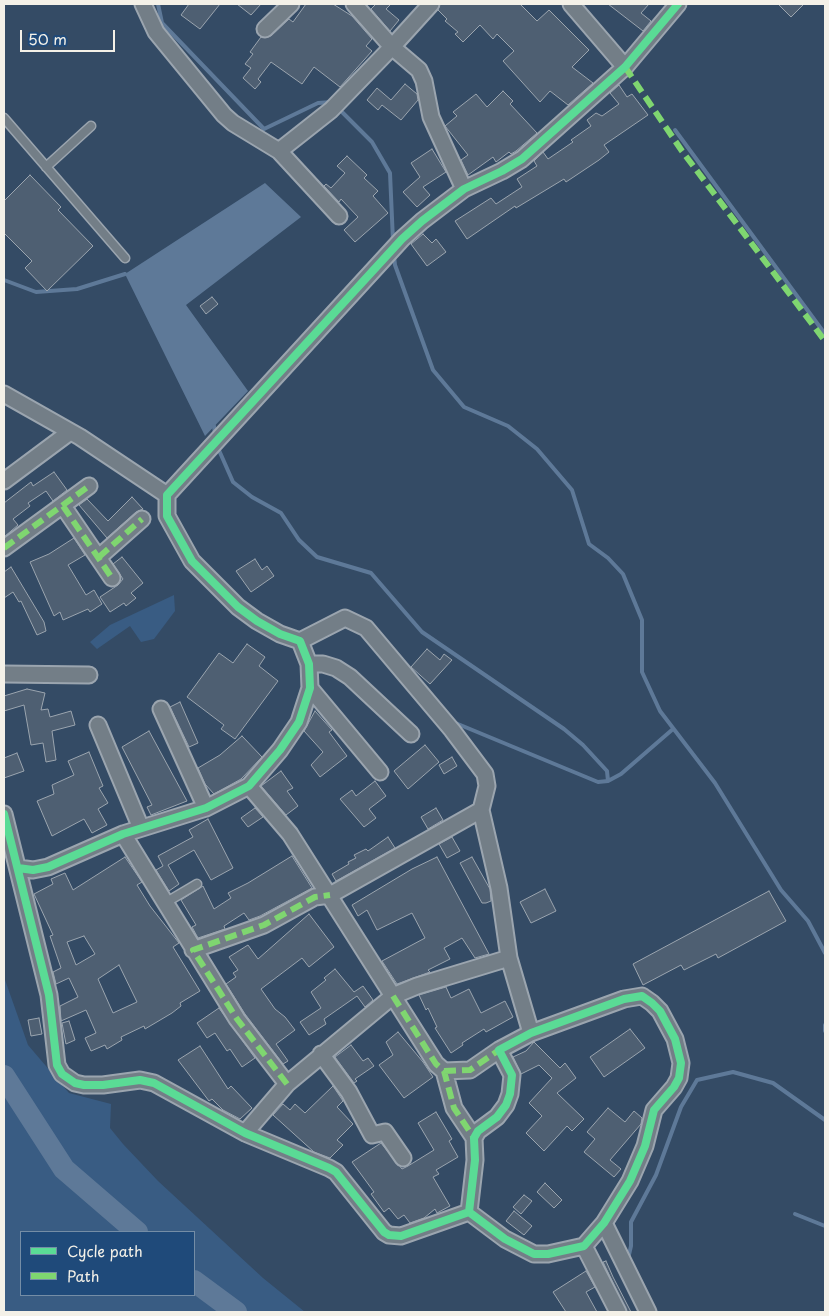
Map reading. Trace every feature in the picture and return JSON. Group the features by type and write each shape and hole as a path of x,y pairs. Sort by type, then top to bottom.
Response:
{"street":[{"path":"143,4 156,32 233,123 279,152 340,216"},
{"path":"265,29 291,4"},
{"path":"354,4 392,47 419,70 424,81 432,121 464,189"},
{"path":"279,152 331,110 431,4"},
{"path":"570,4 625,67"},
{"path":"531,1033 509,958 499,888 481,810 487,786 485,774 452,730 366,628 345,618 300,640 280,634 257,621 238,607 192,561 167,516 167,494 402,239 464,189 522,159 625,67 678,4"},
{"path":"4,394 135,471 167,494"},
{"path":"4,481 70,432"},
{"path":"4,548 89,486"},
{"path":"63,506 112,578"},
{"path":"98,557 142,519"},
{"path":"18,868 33,870 48,867 123,834 206,808 249,786 280,750 299,722 310,688 308,664 300,640"},
{"path":"308,664 323,664 336,668 350,678 411,734"},
{"path":"4,674 90,676"},
{"path":"310,688 380,772"},
{"path":"161,709 206,808"},
{"path":"98,725 140,828"},
{"path":"249,786 290,834 436,1064 444,1071 454,1108 474,1138 475,1160 469,1212"},
{"path":"193,950 264,925 315,897 330,895 481,810"},
{"path":"4,814 49,996 57,1065 62,1074 75,1083 84,1085 104,1085 140,1080 154,1083 245,1133 336,1172 389,1235 402,1236 469,1212"},
{"path":"123,834 237,1019 287,1084"},
{"path":"245,1133 287,1084 393,996 418,986 509,958"},
{"path":"444,1071 470,1070 499,1050 531,1033 636,996 647,999 660,1011 674,1039 681,1063 679,1078 674,1087 654,1110 645,1146 630,1181 604,1224 584,1246 548,1254 534,1254 505,1239 469,1212"},
{"path":"474,1138 478,1131 497,1117 506,1105 510,1094 512,1075 499,1050"},
{"path":"321,1054 349,1092 372,1135 385,1132 403,1158"},
{"path":"604,1224 648,1312"},
{"path":"584,1246 618,1312"}],"lane":[{"path":"4,118 125,258"},
{"path":"46,167 91,126"},
{"path":"165,903 197,884"}],"shaded area":[{"path":"265,183 301,217 186,305 248,391 205,436 125,274"},
{"path":"174,595 175,611 154,639 141,642 130,626 97,649 90,642 110,625"},
{"path":"4,977 28,1045 69,1093 111,1104 110,1128 123,1144 158,1181 263,1278 305,1312 4,1312"}],"building":[{"path":"189,4 220,4 200,29 181,15"},
{"path":"237,4 261,4 251,15"},
{"path":"306,4 333,4 352,16 372,39 366,46 372,51 340,87 314,67 302,84 271,62 258,79 261,82 255,89 243,78 251,68 245,64 253,54 250,52 261,37 271,36 289,19 293,22"},
{"path":"376,4 391,4 386,9 399,20 390,31 371,9"},
{"path":"440,4 520,4 537,21 549,10 589,50 572,67 593,83 568,105 550,91 540,102 503,61 514,51 497,34 493,39 480,25 463,42 455,34 458,32 445,21 447,19 438,10"},
{"path":"608,4 649,4 641,13 651,21 643,31"},
{"path":"778,4 804,4 791,17"},
{"path":"405,84 417,94 418,100 401,120 382,105 378,110 367,100 377,88 391,100"},
{"path":"619,85 627,97 632,94 648,115 604,145 609,152 599,160 566,182 564,179 516,208 515,206 467,239 455,221 491,198 496,204 522,187 517,179 537,166 534,161 543,152 548,159 573,142 571,140 591,126 587,120 596,113 602,116 619,104 610,93"},
{"path":"503,91 513,101 510,104 537,133 516,151 511,154 509,152 496,162 493,157 468,175 461,160 468,155 445,126 457,116 453,112 476,94 487,107"},
{"path":"432,149 446,172 423,187 430,195 417,207 403,192 420,177 411,163"},
{"path":"347,156 367,175 364,178 378,191 373,196 388,213 355,242 344,230 358,217 341,199 339,202 324,186 326,184 331,188 345,173 337,166"},
{"path":"30,175 61,207 58,210 93,246 47,291 25,268 32,261 4,233 4,201"},
{"path":"423,234 432,243 436,239 446,252 427,266 411,244"},
{"path":"212,297 218,304 206,314 200,306"},
{"path":"54,472 67,490 53,501 46,491 28,503 30,506 13,519 18,525 4,537 4,503 31,482 33,486"},
{"path":"132,497 143,509 136,512 107,538 79,505 87,499 108,521"},
{"path":"74,538 85,555 68,565 86,595 94,590 102,604 90,612 88,609 63,620 60,612 54,616 30,562 49,554"},
{"path":"122,557 143,583 131,593 136,598 126,606 124,603 110,612 100,597 118,585 123,579 113,564"},
{"path":"255,559 262,570 267,566 274,576 251,592 236,571"},
{"path":"11,567 44,622 46,631 37,635 21,601 19,602 13,592 4,598 4,572"},
{"path":"247,644 265,657 259,666 278,681 235,739 221,729 224,725 187,697 219,653 233,663"},
{"path":"427,649 440,660 444,654 452,660 430,684 411,667"},
{"path":"27,689 45,693 41,710 48,709 50,717 71,711 75,725 52,731 56,760 46,762 43,743 31,745 24,705 4,711 4,696"},
{"path":"180,702 198,743 189,747 170,707"},
{"path":"315,711 332,730 329,732 347,756 320,777 311,765 323,752 304,731"},
{"path":"149,731 187,801 151,815 147,807 152,805 122,747"},
{"path":"242,736 262,757 241,779 214,794 205,784 198,768 220,755"},
{"path":"425,745 439,762 408,789 394,771"},
{"path":"89,752 103,786 99,788 108,803 98,809 107,825 92,833 84,819 52,836 37,801 54,794 52,785 74,775 68,761"},
{"path":"17,753 24,771 4,778 4,758"},
{"path":"452,757 457,766 444,774 439,765"},
{"path":"281,771 293,788 287,791 298,806 286,815 261,786"},
{"path":"375,781 386,796 369,809 376,818 364,827 340,799 352,790 356,796"},
{"path":"255,808 263,817 248,827 241,818"},
{"path":"436,808 443,820 428,829 421,817"},
{"path":"208,819 233,868 211,880 194,850 168,865 179,884 169,891 156,870 163,866 158,856 193,837 189,830"},
{"path":"388,837 395,848 336,881 332,874 356,858 354,855 366,849 368,851"},
{"path":"452,837 460,851 447,858 439,844"},
{"path":"292,856 312,888 260,916 249,920 244,913 224,926 225,929 198,938 192,927 196,925 181,900 203,886 214,909 231,898 228,893"},
{"path":"125,857 142,882 137,885 150,906 179,943 173,947 200,991 180,1003 181,1006 172,1013 145,1029 144,1026 121,1037 122,1040 107,1049 105,1045 91,1051 85,1038 96,1033 86,1010 61,1021 60,1006 78,997 69,978 56,984 53,972 61,968 50,936 53,935 34,894 53,884 51,879 65,873 73,890","holes":["84,936 95,954 76,965 67,942","119,965 137,1002 113,1013 98,979"]},
{"path":"437,857 489,954 475,958 462,938 444,948 450,959 428,970 430,972 397,984 382,961 425,938 412,913 377,930 367,910 358,916 352,905 412,869"},
{"path":"472,857 490,889 491,901 486,903 482,903 460,863"},
{"path":"545,889 556,911 531,923 520,902"},
{"path":"769,891 786,921 718,958 716,954 684,970 681,965 643,985 633,964"},
{"path":"309,914 334,947 309,967 302,958 261,989 275,1009 285,1017 295,1030 276,1044 288,1061 283,1064 245,1014 226,984 236,977 233,973 238,970 229,957 248,945 258,959"},
{"path":"335,969 354,992 363,986 373,1000 365,1007 357,996 324,1019 326,1024 309,1035 300,1022 321,1008 311,992 326,980 324,978"},
{"path":"446,987 451,998 469,989 481,1013 505,1001 513,1017 486,1032 484,1029 462,1043 463,1045 451,1053 435,1028 437,1027 428,1008 426,1010 419,995"},
{"path":"219,1008 255,1058 242,1067 230,1049 227,1051 215,1033 207,1038 197,1023"},
{"path":"39,1018 42,1034 31,1036 28,1020"},
{"path":"69,1021 75,1040 66,1044 62,1023"},
{"path":"630,1029 645,1048 604,1077 590,1057"},
{"path":"398,1032 433,1077 404,1098 379,1065 393,1055 386,1042"},
{"path":"534,1042 560,1068 565,1063 576,1078 557,1093 584,1119 572,1131 567,1126 544,1151 526,1133 542,1116 529,1103 552,1078 539,1065 521,1074 513,1057 526,1051"},
{"path":"351,1045 363,1061 368,1058 374,1066 355,1079 357,1081 354,1083 335,1057"},
{"path":"200,1046 228,1089 231,1086 252,1108 240,1119 223,1110 212,1099 209,1101 178,1060"},
{"path":"333,1086 343,1101 337,1107 353,1124 337,1140 343,1145 330,1158 314,1152 273,1115 283,1104 290,1110 295,1104 305,1113"},
{"path":"608,1108 625,1122 634,1111 642,1118 641,1124 610,1160 621,1169 614,1177 584,1152 595,1139 587,1132"},
{"path":"436,1112 452,1139 449,1141 458,1157 436,1170 439,1174 433,1177 450,1206 437,1213 435,1209 424,1218 410,1223 404,1215 398,1219 389,1208 384,1212 371,1194 374,1192 352,1162 381,1143 402,1169 408,1166 434,1150 418,1123"},
{"path":"545,1183 562,1200 554,1208 537,1192"},
{"path":"524,1195 532,1201 521,1214 513,1207"},
{"path":"514,1211 532,1226 524,1235 506,1221"},
{"path":"606,1261 631,1312 627,1312 603,1262"},
{"path":"586,1271 595,1287 586,1292 597,1312 566,1312 553,1292"}],"waterway":[{"path":"158,4 162,23 264,129 318,103 332,102"},
{"path":"337,107 372,142 390,173 393,241"},
{"path":"675,130 825,334"},
{"path":"394,256 395,265 433,370 464,407 508,426 537,449 572,490 589,544 608,558 623,574 642,620 642,672 660,711 715,783 781,890 808,921 825,953"},
{"path":"4,280 36,292 77,289 125,274"},
{"path":"214,426 215,434"},
{"path":"218,448 233,482 252,497 281,513 299,540 317,557 371,573 422,632 564,729 583,745 607,771 608,781"},
{"path":"453,722 598,782 608,781 621,774 673,729"},
{"path":"825,1025 825,1031"},
{"path":"628,1259 631,1246 631,1222 656,1175 681,1107 697,1080 733,1072 773,1083 825,1120"},
{"path":"4,1076 64,1169 136,1231"},
{"path":"795,1214 825,1226"},
{"path":"195,1282 236,1312"}],"marked path":[{"path":"625,67 682,151 825,341"},
{"path":"4,548 89,486"},
{"path":"63,506 112,578"},
{"path":"99,557 142,519"},
{"path":"287,1084 237,1019 193,950 264,925 315,897 330,895"},
{"path":"393,996 436,1064 444,1071 454,1108 474,1138"},
{"path":"444,1071 470,1070 499,1050"}],"cycle path":[{"path":"18,868 33,870 48,867 123,834 206,808 249,786 280,750 299,722 310,688 309,664 300,641 280,634 257,621 238,607 192,561 167,516 167,495 402,239 464,189 522,159 625,67 678,4"},
{"path":"4,814 49,995 57,1065 62,1074 75,1083 84,1085 103,1085 140,1080 154,1083 245,1133 329,1168 336,1172 384,1232 389,1235 401,1236 469,1212 505,1239 534,1254 548,1254 584,1246 604,1223 630,1181 645,1146 654,1110 674,1087 679,1078 681,1063 675,1039 660,1011 652,1003 642,996 624,999 531,1033 499,1050 512,1075 510,1094 506,1105 497,1117 478,1131 474,1138 475,1160 469,1212"}]}
